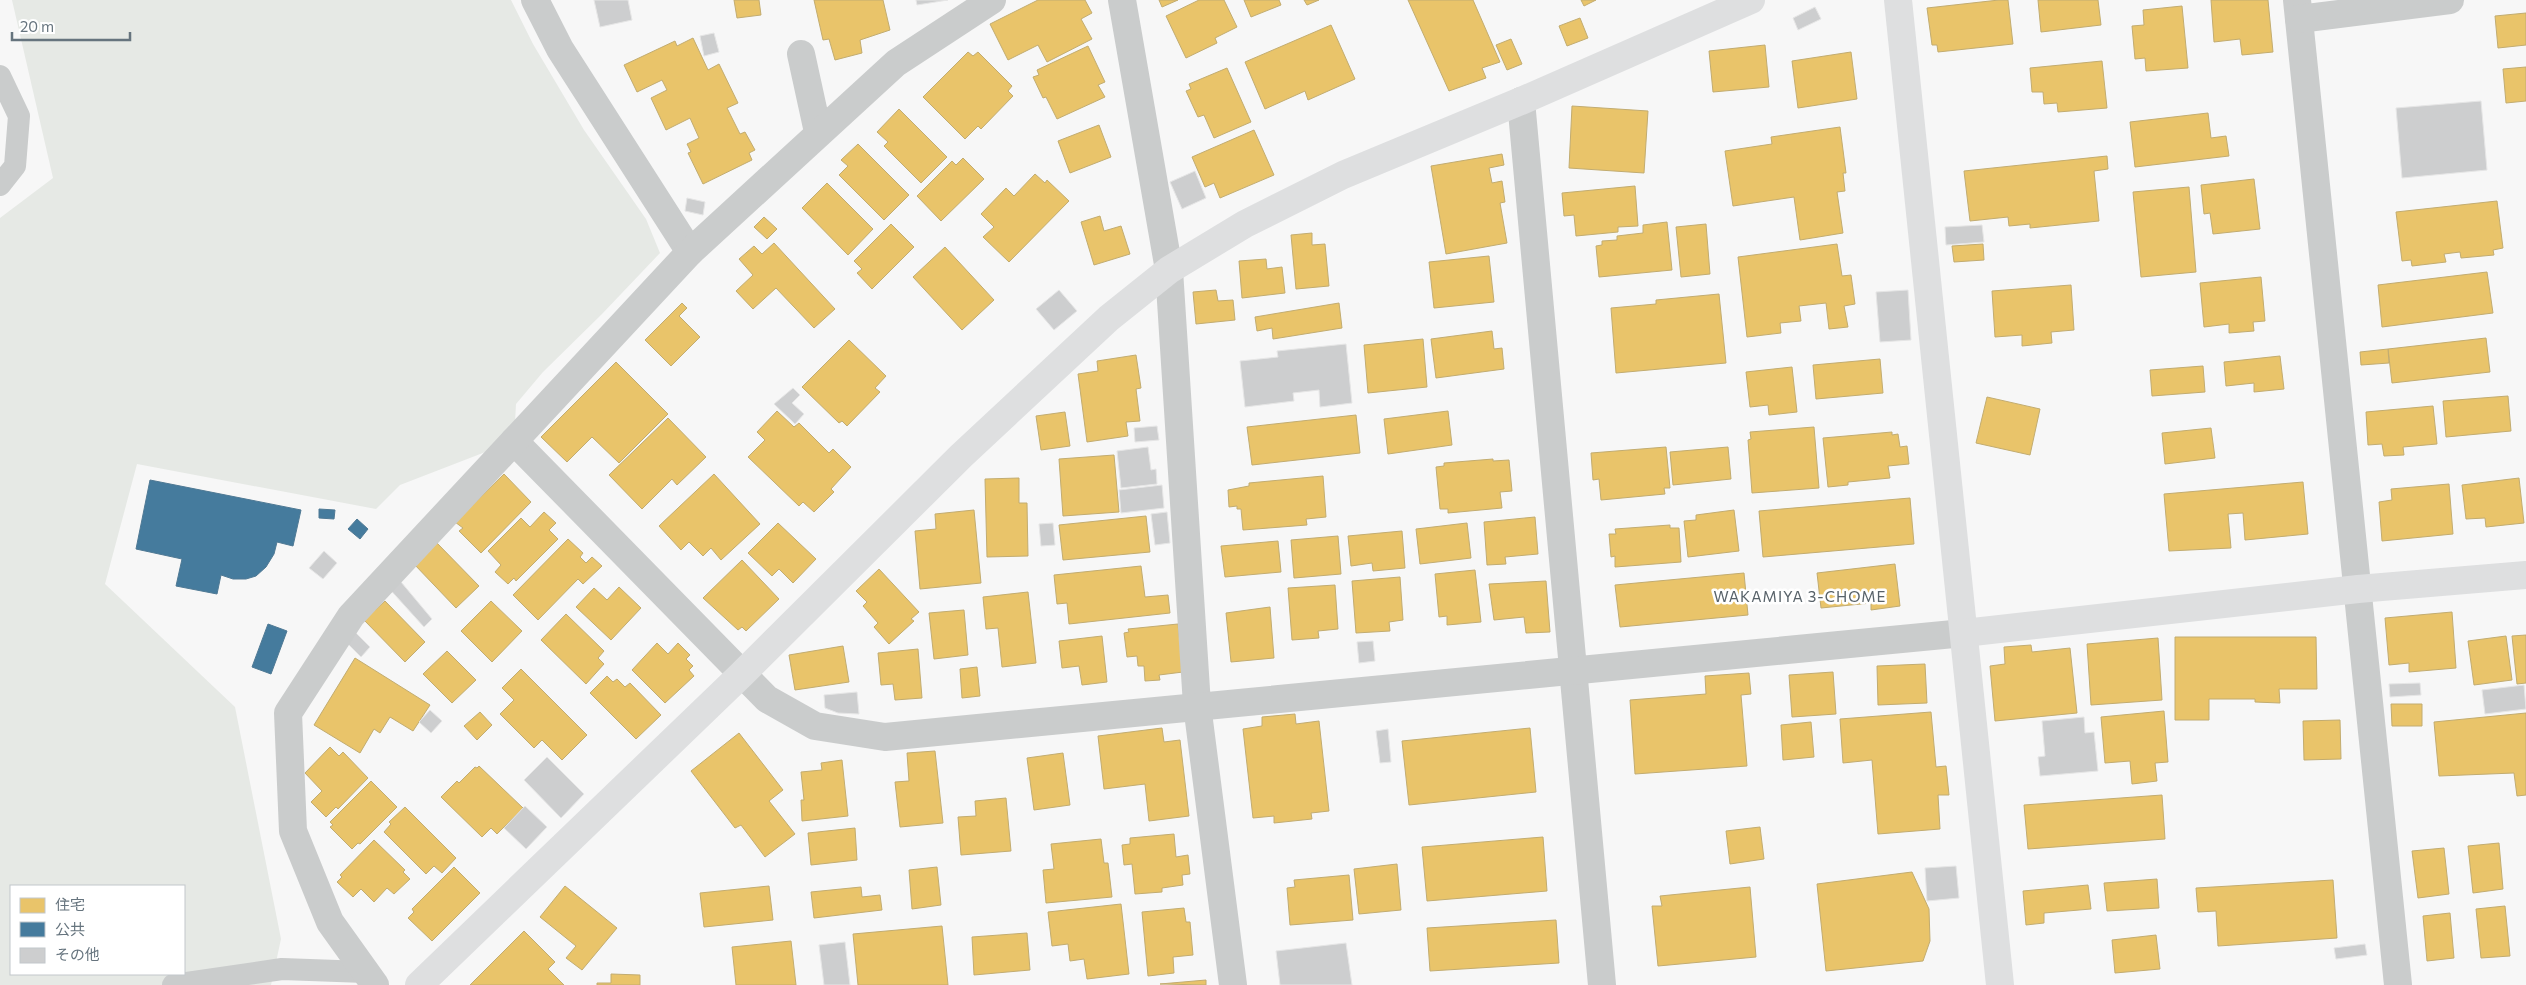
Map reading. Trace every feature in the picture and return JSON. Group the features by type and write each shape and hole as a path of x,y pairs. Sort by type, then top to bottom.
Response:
{"street":[{"path":"535,0 560,49 690,252"},
{"path":"370,979 330,922 293,831 288,713 352,616 690,252 818,132 896,63 992,0"},
{"path":"1122,0 1170,270 1197,705 1232,985"},
{"path":"420,985 742,674 968,449 1109,318 1170,270 1245,224 1343,175 1522,101 1751,0"},
{"path":"1898,0 2000,985"},
{"path":"2398,985 2298,10 2450,0"},
{"path":"801,54 818,132"},
{"path":"1522,101 1602,985"},
{"path":"514,441 766,699 815,726 885,737 1197,705 1964,633 2358,589 2526,575"}],"lane":[{"path":"0,76 19,116 15,166 0,185"},
{"path":"173,985 282,969 370,979"}],"shaded area":[{"path":"12,0 511,0 533,44 584,130 646,219 660,253 543,372 516,404 514,441 400,485 376,509 137,464 105,584 235,707 281,939 271,985 0,985 0,218 53,178"}],"building: 住宅":[{"path":"734,0 759,0 761,15 737,18"},
{"path":"814,0 883,0 890,30 860,40 862,53 835,60 829,39 823,40"},
{"path":"1038,0 1085,0 1092,13 1081,19 1092,39 1047,62 1038,45 1008,60 990,24"},
{"path":"1159,0 1178,0 1162,7"},
{"path":"1199,0 1224,0 1237,27 1215,38 1217,43 1186,58 1166,16"},
{"path":"1244,0 1279,0 1281,5 1251,17"},
{"path":"1304,0 1319,0 1307,5"},
{"path":"1408,0 1473,0 1500,62 1482,68 1486,78 1449,91"},
{"path":"1581,0 1596,0 1584,6"},
{"path":"2008,0 2013,44 1938,52 1937,45 1932,45 1927,8"},
{"path":"2038,0 2098,0 2101,25 2041,32"},
{"path":"2211,0 2268,0 2273,52 2242,55 2240,39 2214,42"},
{"path":"2182,6 2188,68 2146,71 2145,58 2135,59 2132,26 2144,25 2143,10"},
{"path":"2526,13 2526,45 2498,48 2495,16"},
{"path":"1580,18 1588,38 1567,46 1559,26"},
{"path":"1331,25 1355,79 1308,100 1305,91 1265,109 1245,62"},
{"path":"693,38 708,70 719,64 738,103 727,108 740,134 745,132 755,150 749,153 752,160 703,184 688,153 691,152 687,144 699,138 690,118 666,130 651,98 667,90 662,80 637,92 624,65 675,41 677,46"},
{"path":"1511,39 1522,64 1507,70 1496,45"},
{"path":"1765,45 1769,87 1713,92 1709,51"},
{"path":"1088,46 1105,82 1098,85 1105,97 1057,119 1046,97 1043,98 1033,77 1039,75 1037,70"},
{"path":"968,52 973,56 978,52 1012,86 1008,91 1013,96 981,129 978,126 965,139 923,97"},
{"path":"1851,52 1857,99 1798,108 1792,61"},
{"path":"2102,61 2107,108 2058,112 2057,103 2044,104 2043,92 2032,92 2030,68"},
{"path":"2526,67 2526,101 2506,103 2503,69"},
{"path":"1227,68 1251,122 1214,138 1204,115 1198,117 1186,91 1191,89 1189,84"},
{"path":"1572,106 1648,111 1644,173 1569,168"},
{"path":"899,109 947,157 921,183 884,146 888,142 877,132"},
{"path":"2208,113 2211,138 2226,136 2229,156 2135,167 2130,122"},
{"path":"1099,125 1111,157 1070,173 1058,141"},
{"path":"1840,127 1846,173 1843,173 1845,191 1837,192 1843,233 1800,240 1794,197 1733,206 1725,151 1772,144 1771,137"},
{"path":"1254,130 1274,175 1220,198 1214,183 1205,187 1192,157"},
{"path":"858,144 909,195 884,220 839,175 848,166 841,160"},
{"path":"1502,154 1504,165 1489,168 1492,183 1502,181 1505,202 1500,203 1507,243 1446,254 1431,166"},
{"path":"2107,156 2108,169 2094,171 2099,221 2030,228 2030,224 2009,226 2008,217 1970,221 1964,171"},
{"path":"963,158 984,179 941,221 917,196 952,161 956,165"},
{"path":"1035,174 1045,183 1047,180 1069,201 1009,262 983,237 994,227 981,214 1006,188 1014,196"},
{"path":"2254,179 2260,229 2213,234 2210,213 2204,214 2201,185"},
{"path":"827,183 873,229 848,255 802,208"},
{"path":"1635,186 1638,226 1618,227 1618,232 1576,236 1574,215 1564,216 1562,193"},
{"path":"2189,187 2196,272 2141,277 2133,192"},
{"path":"2497,201 2503,248 2493,250 2494,255 2461,258 2460,252 2444,254 2446,262 2412,266 2411,260 2402,261 2396,212"},
{"path":"1100,216 1104,231 1121,226 1130,254 1094,265 1081,222"},
{"path":"764,217 777,229 767,239 754,227"},
{"path":"1667,222 1672,270 1599,277 1596,246 1602,245 1602,241 1617,240 1617,236 1643,233 1643,225"},
{"path":"891,224 914,247 872,289 857,273 862,269 854,261"},
{"path":"1706,224 1710,274 1681,277 1676,227"},
{"path":"1312,233 1312,245 1325,244 1329,286 1296,289 1291,235"},
{"path":"774,243 835,309 814,328 776,288 753,309 736,291 753,275 739,259 754,246 762,254"},
{"path":"1837,244 1842,276 1851,275 1855,304 1844,306 1848,327 1829,329 1826,303 1799,306 1801,321 1780,323 1781,333 1747,337 1738,257"},
{"path":"1983,244 1984,260 1954,262 1952,246"},
{"path":"945,247 994,300 962,330 913,277"},
{"path":"1489,256 1494,302 1434,308 1429,262"},
{"path":"1266,259 1267,269 1282,267 1285,293 1242,298 1239,261"},
{"path":"2487,272 2493,313 2382,327 2378,285"},
{"path":"2261,277 2265,321 2253,322 2254,331 2229,333 2229,324 2204,327 2200,283"},
{"path":"2071,285 2074,330 2051,332 2052,343 2022,346 2022,335 1995,337 1992,291"},
{"path":"1216,290 1218,301 1233,300 1235,320 1196,324 1193,292"},
{"path":"1719,294 1726,363 1616,373 1611,308 1656,304 1656,300"},
{"path":"682,303 687,308 679,316 700,337 671,366 645,340"},
{"path":"1339,303 1342,328 1273,339 1272,328 1257,331 1255,317"},
{"path":"1492,331 1494,349 1502,348 1504,369 1436,378 1431,339"},
{"path":"2486,338 2490,372 2392,383 2388,349"},
{"path":"1423,339 1427,387 1368,393 1364,345"},
{"path":"849,340 886,376 875,388 880,392 847,426 842,421 839,423 802,387"},
{"path":"2388,349 2389,363 2361,365 2360,352"},
{"path":"1136,355 1141,388 1136,389 1140,421 1126,422 1128,436 1087,442 1078,374 1098,371 1097,361"},
{"path":"2280,356 2284,389 2254,392 2254,383 2226,386 2224,362"},
{"path":"1880,359 1883,393 1816,399 1813,365"},
{"path":"616,362 668,414 619,463 592,437 567,462 541,437"},
{"path":"2203,366 2205,392 2152,396 2150,370"},
{"path":"1792,367 1797,412 1769,415 1768,405 1750,407 1746,372"},
{"path":"2508,396 2511,431 2446,437 2443,401"},
{"path":"1987,397 2040,409 2030,455 1976,443"},
{"path":"2433,406 2437,444 2403,447 2404,455 2384,456 2382,444 2368,445 2366,412"},
{"path":"777,411 794,427 799,423 829,453 833,449 851,467 831,489 834,492 814,512 803,502 799,506 748,457 765,440 757,432"},
{"path":"1448,411 1452,445 1388,454 1384,419"},
{"path":"1065,412 1070,446 1041,450 1036,416"},
{"path":"1356,415 1360,453 1252,465 1247,427"},
{"path":"668,418 706,457 677,485 672,479 642,509 609,475"},
{"path":"1814,427 1819,488 1752,493 1748,440 1751,439 1750,432"},
{"path":"2211,428 2215,458 2165,464 2162,433"},
{"path":"1892,432 1892,435 1898,434 1900,447 1907,446 1909,464 1888,466 1890,478 1848,482 1848,485 1828,487 1823,438"},
{"path":"1666,447 1670,488 1664,488 1665,494 1601,500 1599,479 1593,480 1591,453"},
{"path":"1728,447 1731,479 1673,485 1670,452"},
{"path":"1114,455 1119,512 1063,516 1059,459"},
{"path":"1493,459 1493,461 1509,460 1512,491 1500,492 1502,508 1448,513 1448,509 1440,509 1436,467 1444,466 1444,463"},
{"path":"504,474 531,502 481,553 459,531 463,528 455,522"},
{"path":"714,474 760,524 721,560 711,548 703,556 689,542 681,550 659,526"},
{"path":"1323,476 1326,517 1306,519 1307,525 1243,530 1241,509 1237,509 1237,506 1229,507 1228,490 1249,486 1249,483"},
{"path":"1019,478 1019,503 1027,503 1028,556 987,557 985,479"},
{"path":"2519,478 2524,523 2486,527 2485,518 2466,519 2462,485"},
{"path":"2303,482 2308,534 2245,540 2243,513 2228,514 2231,548 2169,551 2164,494"},
{"path":"2449,484 2453,534 2382,541 2379,502 2392,500 2391,489"},
{"path":"1910,498 1914,544 1763,557 1759,511"},
{"path":"974,510 981,583 920,589 915,531 936,529 935,514"},
{"path":"1734,510 1739,551 1688,557 1684,521 1696,520 1696,515"},
{"path":"544,512 556,523 549,530 558,539 516,581 514,578 508,584 495,572 501,565 488,551 521,518 530,527"},
{"path":"1146,516 1150,552 1063,560 1059,525"},
{"path":"1535,517 1538,554 1505,557 1506,564 1487,565 1484,522"},
{"path":"778,523 816,559 793,583 779,569 772,576 748,553"},
{"path":"1467,523 1471,558 1420,564 1416,529"},
{"path":"1670,525 1670,528 1679,528 1681,562 1615,567 1615,556 1611,557 1609,534 1616,534 1615,529"},
{"path":"1402,531 1405,568 1373,571 1372,563 1351,566 1348,536"},
{"path":"1338,536 1341,574 1294,578 1291,540"},
{"path":"568,539 583,553 580,557 586,563 592,557 602,566 583,584 578,579 538,620 513,595"},
{"path":"1278,541 1281,572 1225,577 1221,546"},
{"path":"436,542 479,586 456,608 414,564"},
{"path":"742,560 779,599 746,631 742,627 738,630 703,598"},
{"path":"1895,564 1900,606 1871,610 1871,603 1821,608 1817,573"},
{"path":"1141,566 1145,597 1168,595 1170,613 1069,624 1067,603 1057,604 1054,575"},
{"path":"879,569 919,612 911,619 914,621 889,644 874,627 878,623 863,606 867,602 856,591"},
{"path":"1475,570 1481,622 1447,625 1447,616 1439,617 1435,574"},
{"path":"1744,573 1748,615 1620,627 1615,585"},
{"path":"1400,577 1403,620 1389,622 1390,631 1356,633 1352,581"},
{"path":"1546,581 1550,632 1526,633 1524,617 1494,620 1489,584"},
{"path":"1335,585 1338,629 1318,631 1319,638 1292,640 1288,588"},
{"path":"619,587 641,608 611,640 576,607 594,588 607,600"},
{"path":"1028,592 1036,663 1002,667 998,628 986,629 983,597"},
{"path":"385,601 425,642 405,662 364,620"},
{"path":"491,601 522,631 492,662 461,631"},
{"path":"1270,607 1274,658 1231,662 1226,613"},
{"path":"964,610 968,655 934,659 929,613"},
{"path":"2452,612 2456,668 2409,672 2409,663 2389,665 2385,618"},
{"path":"566,614 604,651 598,658 604,664 586,684 541,640"},
{"path":"1178,624 1183,672 1159,675 1160,680 1145,681 1144,666 1138,666 1137,656 1127,657 1124,633 1129,632 1128,629"},
{"path":"2526,635 2526,683 2517,684 2512,636"},
{"path":"1102,636 1107,682 1082,685 1079,666 1062,668 1059,641"},
{"path":"2506,636 2512,680 2474,685 2468,641"},
{"path":"2175,637 2316,637 2317,689 2279,689 2280,703 2255,702 2255,699 2209,699 2209,720 2175,720"},
{"path":"2158,638 2162,700 2091,705 2087,644"},
{"path":"657,643 668,654 678,643 690,655 686,659 693,666 689,670 694,676 665,703 632,670"},
{"path":"2031,645 2032,652 2070,648 2077,713 1995,721 1990,666 2005,664 2004,647"},
{"path":"843,646 849,682 795,690 789,655"},
{"path":"918,649 922,698 895,700 893,684 881,685 878,653"},
{"path":"447,651 476,680 452,703 423,674"},
{"path":"355,658 430,705 413,731 390,717 380,733 374,729 360,753 314,725"},
{"path":"1925,664 1927,703 1878,705 1877,666"},
{"path":"977,667 980,696 962,698 960,669"},
{"path":"521,669 587,735 562,760 542,740 534,748 500,714 514,700 502,688"},
{"path":"1833,672 1836,714 1792,717 1789,675"},
{"path":"1749,673 1751,694 1741,695 1747,766 1635,774 1630,700 1706,694 1705,676"},
{"path":"607,676 613,682 617,679 625,687 630,683 661,715 636,739 590,693"},
{"path":"2391,704 2422,704 2422,726 2392,726"},
{"path":"2164,711 2168,762 2155,763 2157,781 2132,784 2130,761 2105,763 2101,717"},
{"path":"480,712 492,725 477,740 464,726"},
{"path":"1931,712 1936,767 1946,766 1949,795 1938,795 1940,829 1878,834 1872,760 1843,763 1840,719"},
{"path":"2526,713 2526,795 2517,796 2514,773 2439,776 2434,722"},
{"path":"1295,714 1296,724 1319,721 1329,811 1311,813 1312,819 1274,823 1274,816 1253,818 1243,729 1262,726 1262,717"},
{"path":"2340,720 2341,759 2304,760 2303,721"},
{"path":"1811,722 1814,757 1783,760 1781,725"},
{"path":"1162,728 1164,742 1180,740 1189,816 1149,821 1145,784 1104,789 1098,736"},
{"path":"1530,728 1536,792 1409,805 1402,741"},
{"path":"739,733 783,790 769,801 795,834 765,857 741,825 735,828 691,771"},
{"path":"330,747 339,756 343,752 368,778 338,809 336,807 326,817 311,802 322,791 305,773"},
{"path":"935,751 943,823 900,827 895,782 909,781 907,753"},
{"path":"1063,753 1070,805 1034,810 1027,758"},
{"path":"842,760 848,816 802,821 801,800 804,800 801,772 822,770 821,763"},
{"path":"479,766 523,808 497,834 491,828 482,837 441,797 457,781 459,783 475,767"},
{"path":"371,781 397,807 360,844 358,843 352,849 330,827 333,825 330,822"},
{"path":"2162,795 2165,839 2028,849 2024,805"},
{"path":"1006,798 1011,851 961,855 958,817 976,816 975,801"},
{"path":"405,807 456,858 442,873 434,866 426,874 384,832 391,824 389,822"},
{"path":"1760,827 1764,859 1730,864 1726,831"},
{"path":"855,828 857,860 811,865 808,833"},
{"path":"1174,834 1176,857 1188,855 1190,874 1182,875 1183,885 1162,888 1162,892 1135,894 1132,864 1124,865 1122,845 1130,844 1130,838"},
{"path":"1543,837 1547,891 1427,901 1422,847"},
{"path":"1101,839 1104,863 1108,863 1112,897 1046,903 1043,870 1054,869 1051,844"},
{"path":"374,840 405,870 403,872 410,879 394,894 387,888 374,902 361,889 353,897 337,882 342,877 340,875"},
{"path":"2499,843 2503,889 2473,893 2468,846"},
{"path":"2444,848 2449,894 2418,898 2412,851"},
{"path":"1397,864 1401,910 1359,914 1354,869"},
{"path":"454,867 480,893 432,941 408,918 414,912 412,909"},
{"path":"937,867 941,905 912,909 909,870"},
{"path":"1912,872 1929,909 1930,941 1923,961 1826,971 1817,884"},
{"path":"1349,875 1353,920 1290,925 1287,888 1295,887 1294,880"},
{"path":"2157,879 2159,908 2107,911 2104,883"},
{"path":"2333,880 2337,938 2218,946 2216,911 2198,912 2196,888"},
{"path":"2088,885 2091,909 2044,913 2044,923 2026,925 2023,891"},
{"path":"565,886 617,928 582,970 566,958 576,946 540,917"},
{"path":"769,886 773,920 704,927 700,893"},
{"path":"861,887 862,897 880,895 882,910 814,918 811,892"},
{"path":"1750,887 1756,957 1658,966 1652,906 1662,906 1660,896"},
{"path":"1121,904 1129,974 1087,979 1084,959 1070,961 1068,944 1052,946 1048,912"},
{"path":"2505,906 2510,956 2481,958 2476,909"},
{"path":"1184,908 1186,922 1190,922 1193,955 1173,957 1174,973 1148,976 1142,912"},
{"path":"2450,913 2454,958 2427,961 2423,916"},
{"path":"1556,920 1559,963 1430,971 1427,928"},
{"path":"942,926 948,985 858,985 853,934"},
{"path":"524,931 555,962 548,969 564,985 470,985"},
{"path":"1027,933 1030,970 974,975 972,937"},
{"path":"2156,935 2160,969 2115,973 2112,940"},
{"path":"791,941 796,985 736,985 732,947"},
{"path":"611,974 640,975 640,985 597,985 597,983 611,983"},
{"path":"1206,980 1206,985 1160,984"}],"building: 公共":[{"path":"150,480 301,510 293,546 277,542 274,554 266,567 256,576 246,579 233,579 221,575 217,594 176,586 182,559 136,549"},
{"path":"319,509 335,510 334,519 319,518"},
{"path":"357,519 368,529 360,539 348,529"},
{"path":"268,624 287,631 271,674 252,667"}],"building: その他":[{"path":"594,0 628,0 632,20 600,27"},
{"path":"916,0 948,0 917,5"},
{"path":"1815,7 1821,19 1798,30 1793,18"},
{"path":"714,33 719,52 704,56 700,36"},
{"path":"2481,101 2487,170 2402,178 2396,108"},
{"path":"1195,171 1206,198 1182,209 1170,182"},
{"path":"687,198 705,202 703,215 685,211"},
{"path":"1982,225 1984,242 1946,245 1945,227"},
{"path":"1059,290 1077,311 1054,330 1036,309"},
{"path":"1908,290 1911,340 1880,342 1876,292"},
{"path":"1346,344 1352,403 1320,407 1319,390 1293,393 1294,401 1245,407 1240,361 1278,357 1277,351"},
{"path":"793,388 800,395 792,403 804,414 795,424 774,404"},
{"path":"1157,426 1159,440 1135,442 1134,428"},
{"path":"1148,447 1151,470 1156,469 1157,484 1121,488 1117,451"},
{"path":"1162,485 1164,508 1121,513 1119,490"},
{"path":"1167,512 1170,543 1155,545 1151,514"},
{"path":"1053,523 1055,545 1041,546 1039,524"},
{"path":"324,551 337,563 323,579 309,568"},
{"path":"396,576 432,619 424,627 386,585"},
{"path":"350,627 370,647 361,657 340,636"},
{"path":"1373,641 1375,661 1359,663 1357,642"},
{"path":"2420,683 2421,695 2390,697 2389,684"},
{"path":"2524,685 2526,709 2485,714 2482,690"},
{"path":"857,692 859,714 838,713 825,708 824,695"},
{"path":"430,710 442,721 431,733 419,722"},
{"path":"2084,717 2085,733 2094,732 2098,771 2040,776 2038,757 2045,756 2042,721"},
{"path":"1388,729 1391,762 1380,763 1376,731"},
{"path":"547,757 584,794 561,818 524,780"},
{"path":"525,806 547,827 526,849 504,828"},
{"path":"1956,866 1959,898 1927,901 1925,868"},
{"path":"845,942 850,985 824,985 819,945"},
{"path":"1346,943 1352,985 1280,985 1276,951"},
{"path":"2365,944 2367,955 2336,959 2334,948"}],"district":[{"name":"WAKAMIYA 3-CHOME","path":"1800,597"}]}
